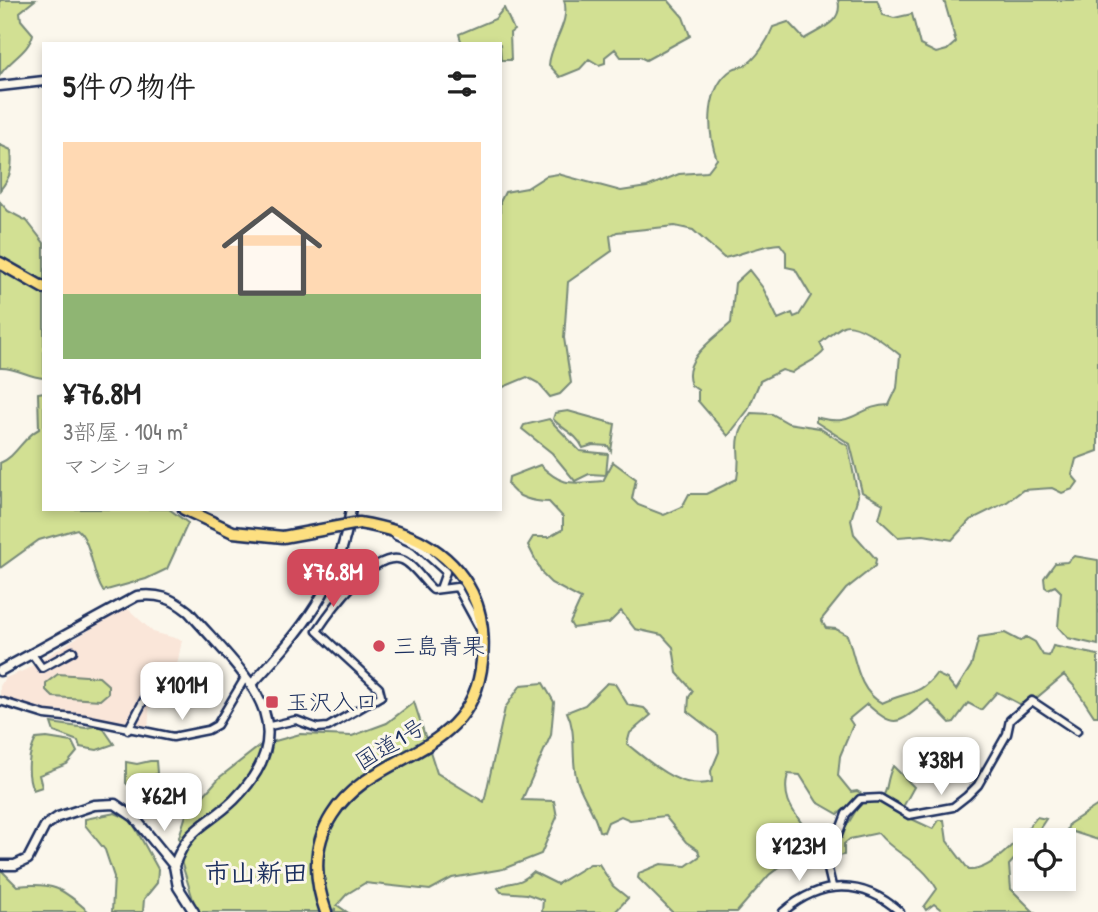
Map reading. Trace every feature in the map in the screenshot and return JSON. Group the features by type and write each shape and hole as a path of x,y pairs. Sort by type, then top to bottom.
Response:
{"highway":[{"path":"0,263 21,272 42,287"},
{"name":"国道1号","path":"188,511 233,532 283,537 359,523 404,533 433,548 458,570 474,596 483,632 481,672 457,721 415,755 368,779 351,793 324,828 317,849 316,871 326,912"}],"street":[{"path":"0,86 42,81"},
{"path":"0,701 45,715 173,737 208,730 221,719 248,681 322,600 338,566 351,511"},
{"path":"382,527 416,545 438,562 446,572 440,589"},
{"path":"270,726 296,720 317,728 328,727 381,696 379,688 317,631 347,588 381,565 396,559 404,560 433,590 457,587 483,632"},
{"path":"0,671 124,601 151,594 177,602 189,612 248,681 264,705 270,726 270,738 255,775 233,801 190,833 182,844 174,866"},
{"path":"32,654 42,668 73,651"},
{"path":"128,730 145,698 146,688"},
{"path":"832,886 822,844 838,835 846,814 860,799 880,798 909,815 953,807 978,785 1007,734 1010,720 1032,701 1077,731"},
{"path":"0,865 15,865 28,859 45,826 69,813 105,803 121,806 134,817 174,866 178,887 194,912"},
{"path":"783,912 807,895 832,886 871,892 900,912"}],"shaded area":[{"path":"126,607 153,632 182,640 173,685 168,689 151,686 148,731 53,715 4,700 0,696 0,686 5,678 25,670"}],"green space":[{"path":"0,0 35,0 20,12 21,20 33,34 31,40 0,75"},
{"path":"564,0 668,0 683,17 690,36 646,60 640,57 621,57 615,49 605,57 605,63 599,65 589,59 580,69 560,77 549,65 563,25"},
{"path":"838,0 877,0 883,15 894,18 912,14 920,45 936,53 947,50 956,42 944,0 1098,0 1098,451 1076,459 1072,475 1078,482 1073,489 1062,493 1052,488 1023,490 1007,502 970,520 952,540 924,535 898,537 879,519 883,504 862,492 850,444 816,422 816,417 840,420 878,406 889,405 897,388 900,355 864,330 849,325 843,326 820,343 824,351 818,357 792,373 782,370 760,381 748,410 728,436 698,401 698,390 691,385 690,367 701,350 731,323 735,283 749,270 763,288 778,319 792,313 794,317 799,315 811,296 795,269 786,267 786,252 780,244 724,258 693,230 675,226 617,232 610,236 612,251 568,282 564,338 571,383 560,394 550,397 538,383 527,377 502,388 502,198 505,192 527,188 546,176 558,174 621,191 647,187 679,174 707,172 717,159 711,136 711,111 717,87 724,77 758,54 773,27 788,22 804,39 829,24 839,8"},
{"path":"504,8 514,30 510,33 511,60 502,60 502,42 461,42 459,34 495,19"},
{"path":"0,145 11,150 12,162 7,181 0,190"},
{"path":"0,202 8,211 27,221 42,240 42,378 0,368"},
{"path":"42,392 42,511 172,511 188,523 167,569 146,579 103,591 86,541 77,529 39,540 0,568 0,463 39,429 38,393"},
{"path":"568,411 615,424 611,451 608,446 593,445 583,448 577,439 553,419 555,413"},
{"path":"751,413 772,414 788,423 819,428 848,446 858,496 851,520 854,534 876,559 875,566 846,589 821,620 826,628 836,629 847,635 858,673 867,691 874,698 882,703 912,692 924,686 936,674 947,679 956,690 971,666 979,637 1005,633 1020,641 1026,637 1035,642 1043,655 1049,656 1053,646 1098,655 1098,716 1094,716 1064,675 1034,700 1019,704 997,692 981,710 968,703 954,722 950,723 928,700 898,721 885,718 867,704 849,719 853,725 840,756 838,776 851,792 862,794 860,797 838,814 817,802 800,775 788,774 787,797 806,829 810,844 769,875 737,912 672,912 638,878 639,873 661,864 686,866 700,856 698,850 686,842 665,816 630,820 621,816 608,822 604,832 599,831 578,782 572,728 567,712 585,705 607,683 615,684 628,705 644,708 651,715 630,733 627,744 666,773 689,783 712,782 711,771 719,752 718,735 688,712 689,697 693,691 677,673 673,647 662,635 635,629 621,611 609,623 573,628 570,623 581,599 551,583 543,575 528,545 533,537 549,537 563,529 563,517 549,502 531,500 515,493 508,484 509,477 540,465 562,481 603,481 613,462 636,479 632,499 638,505 664,515 682,507 689,494 706,494 737,479 738,440"},
{"path":"549,419 580,451 608,454 606,475 589,474 575,481 552,453 522,429 524,425"},
{"path":"1074,556 1098,560 1098,645 1068,638 1058,627 1061,592 1055,586 1048,589 1045,587 1044,578 1055,563 1067,562"},
{"path":"58,674 99,677 108,685 108,693 100,700 53,697 46,690 46,683"},
{"path":"543,683 554,702 551,735 522,800 554,801 557,817 541,854 503,869 452,878 430,890 365,883 347,894 337,905 347,912 335,912 335,908 333,912 197,912 180,858 179,837 186,815 220,777 261,745 300,734 352,736 387,723 414,702 437,773 484,802 505,708 521,685"},
{"path":"51,723 86,728 101,725 114,744 97,750 80,747 78,741 54,732"},
{"path":"36,739 72,742 77,752 67,764 39,775 42,787 33,790 29,770 31,751"},
{"path":"156,761 157,773 142,785 138,794 126,783 126,762 137,764"},
{"path":"893,766 914,787 903,807 903,815 933,829 939,820 944,820 947,841 969,870 987,865 1013,844 1013,860 1009,865 1011,889 1034,912 944,912 934,904 926,910 924,907 937,889 931,879 878,833 850,839 844,844 844,855 837,856 831,862 828,850 830,843 840,837 861,802 883,796"},
{"path":"1098,805 1098,840 1076,833 1076,828 1068,828 1069,824"},
{"path":"115,813 131,820 158,869 157,883 144,899 143,912 112,912 114,877 105,850 85,825 85,819"},
{"path":"1037,817 1046,819 1040,828 1027,828"},
{"path":"590,864 599,864 613,886 628,898 615,912 542,912 543,900 527,894 501,892 498,888 518,882 533,872 557,884"},
{"path":"0,869 17,886 40,885 56,888 89,912 0,912"}],"place":[{"name":"三島青果","path":"379,646"},
{"name":"玉沢入口","path":"272,702"}],"district":[{"name":"市山新田","path":"256,873"}]}
